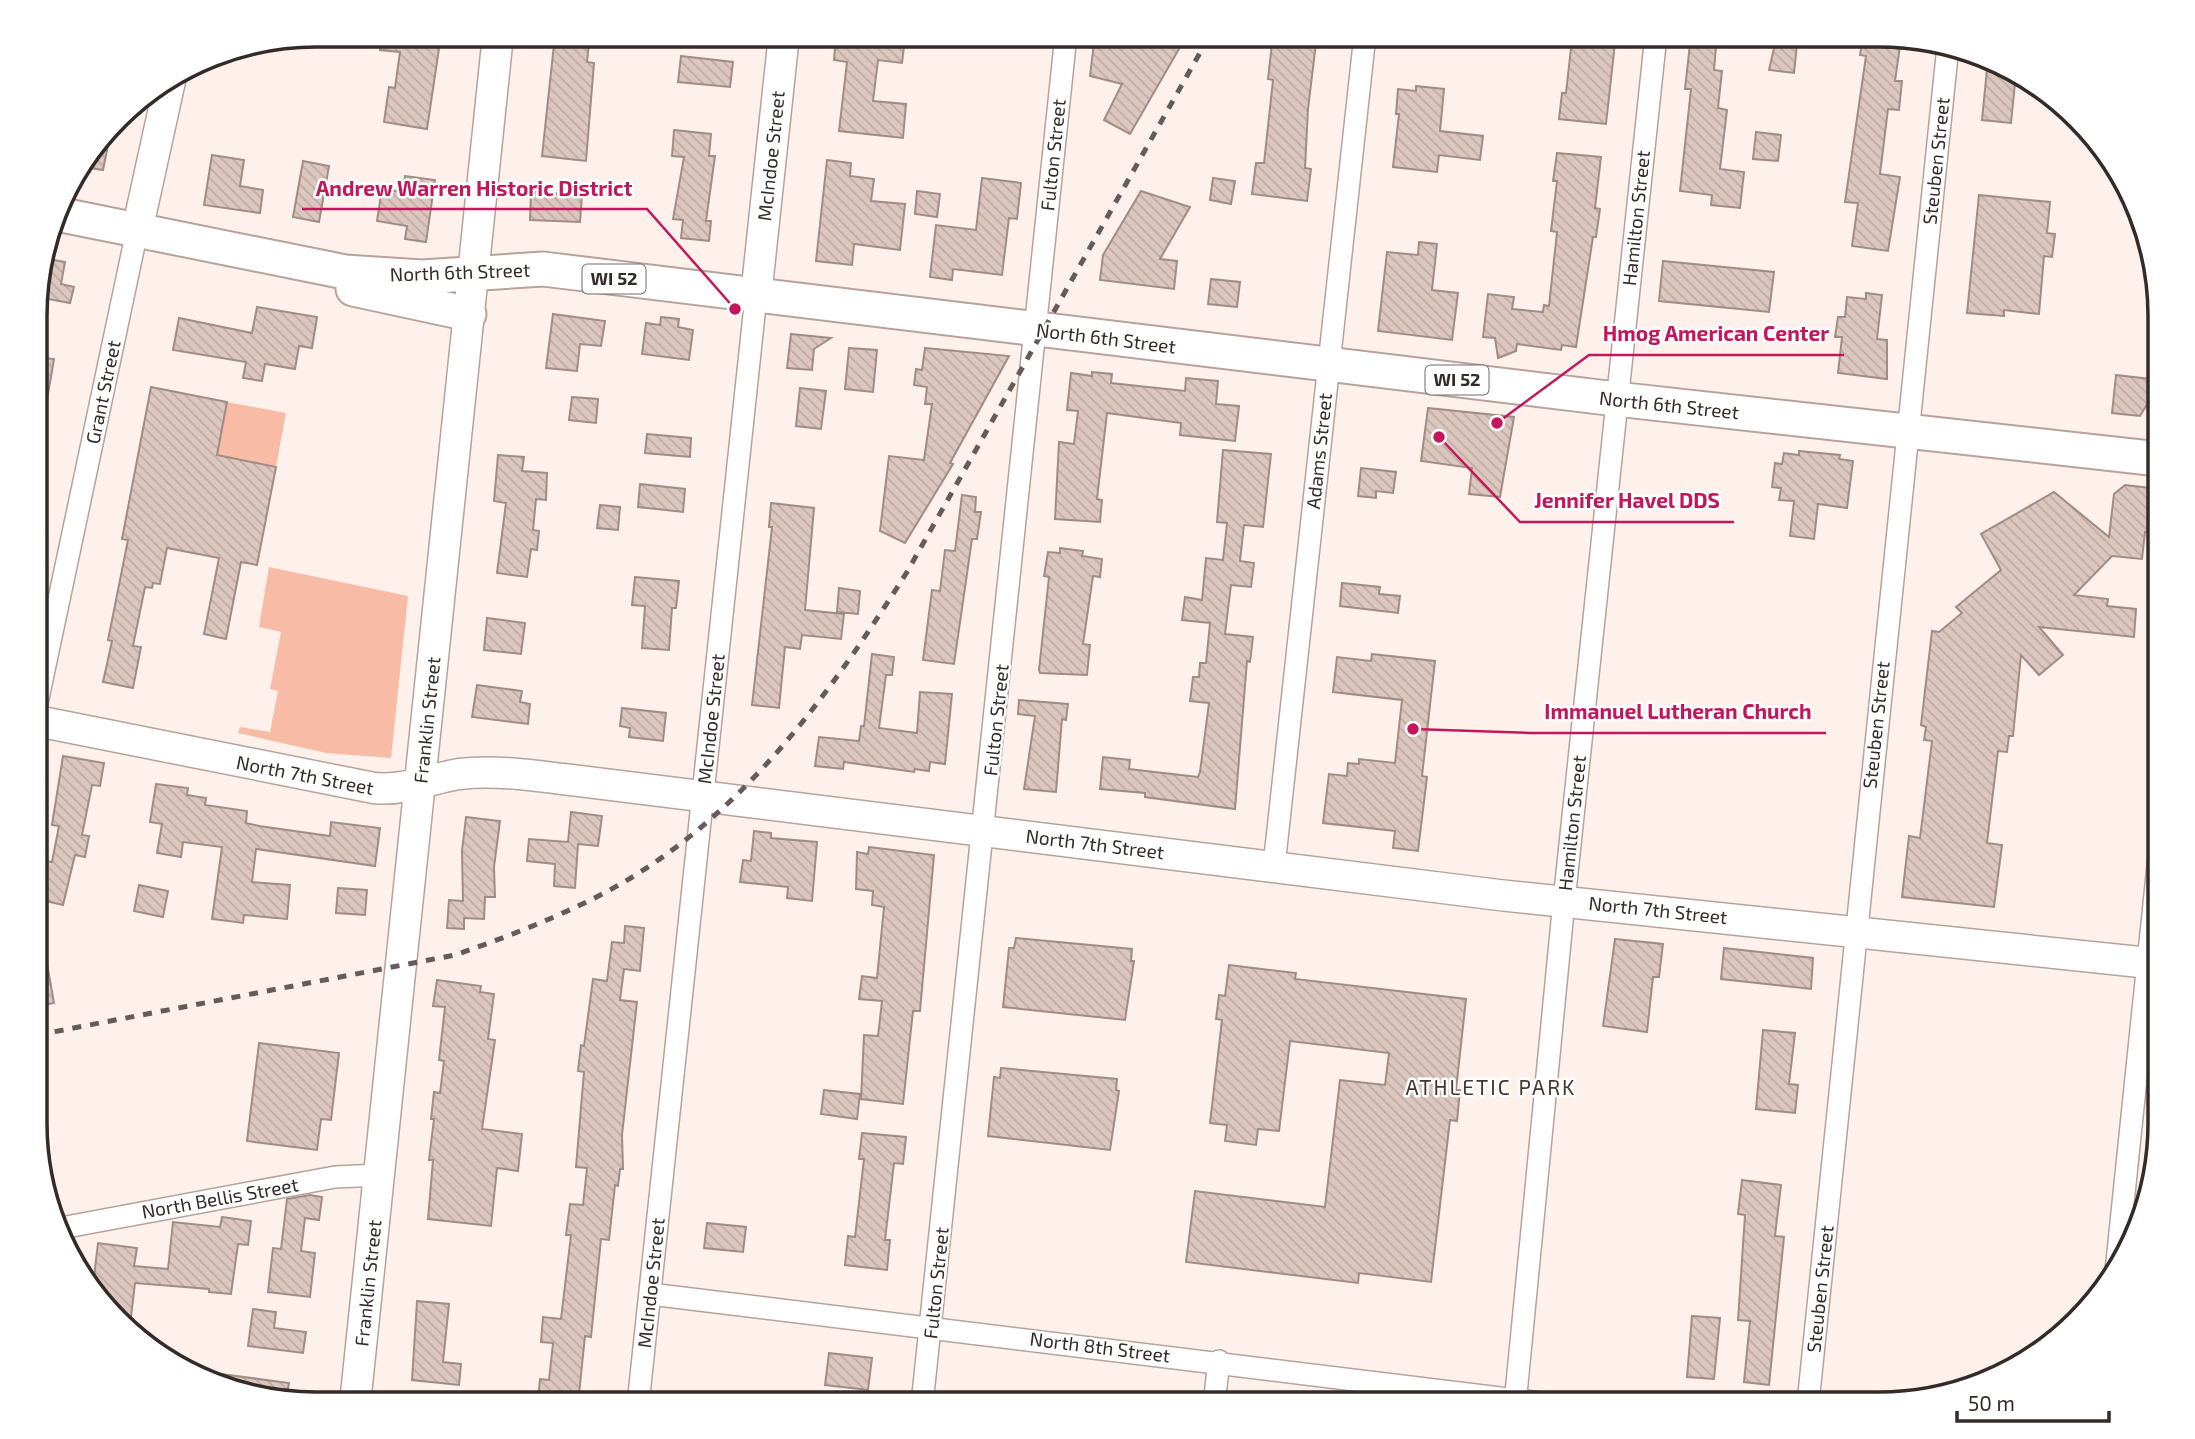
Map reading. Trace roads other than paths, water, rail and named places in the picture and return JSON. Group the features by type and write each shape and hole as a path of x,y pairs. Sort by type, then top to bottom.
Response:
{"main road":[{"name":"North 6th Street","path":"67,216 318,268 402,276 543,269 1616,399 2148,458"},
{"path":"318,268 355,290 469,314"}],"street":[{"name":"Franklin Street","path":"356,1392 497,47"},
{"name":"McIndoe Street","path":"639,1392 783,47"},
{"name":"Fulton Street","path":"923,1392 986,829 1034,329 1065,47"},
{"name":"Adams Street","path":"1273,866 1363,47"},
{"name":"Hamilton Street","path":"1516,1392 1564,901 1655,47"},
{"name":"Steuben Street","path":"1809,1392 1947,56"},
{"name":"Grant Street","path":"47,656 167,93"},
{"name":"North 7th Street","path":"47,723 374,789 421,785 462,774 511,774 986,829 1564,901 2148,962"},
{"path":"2119,1243 2148,1012"},
{"name":"North Bellis Street","path":"68,1227 335,1177 380,1175"},
{"name":"North 8th Street","path":"650,1294 1219,1361 1443,1392"},
{"path":"1215,1392 1219,1361"}],"railway":[{"path":"47,1033 455,955 533,926 608,891 656,862 700,828 778,751 813,709 877,619 907,572 1203,47"}],"place":[{"name":"Andrew Warren Historic District","path":"735,309"},
{"name":"Hmog American Center","path":"1497,423"},
{"name":"Jennifer Havel DDS","path":"1439,437"},
{"name":"Immanuel Lutheran Church","path":"1413,729"}],"district":[{"name":"ATHLETIC PARK","path":"1491,1088"}]}
